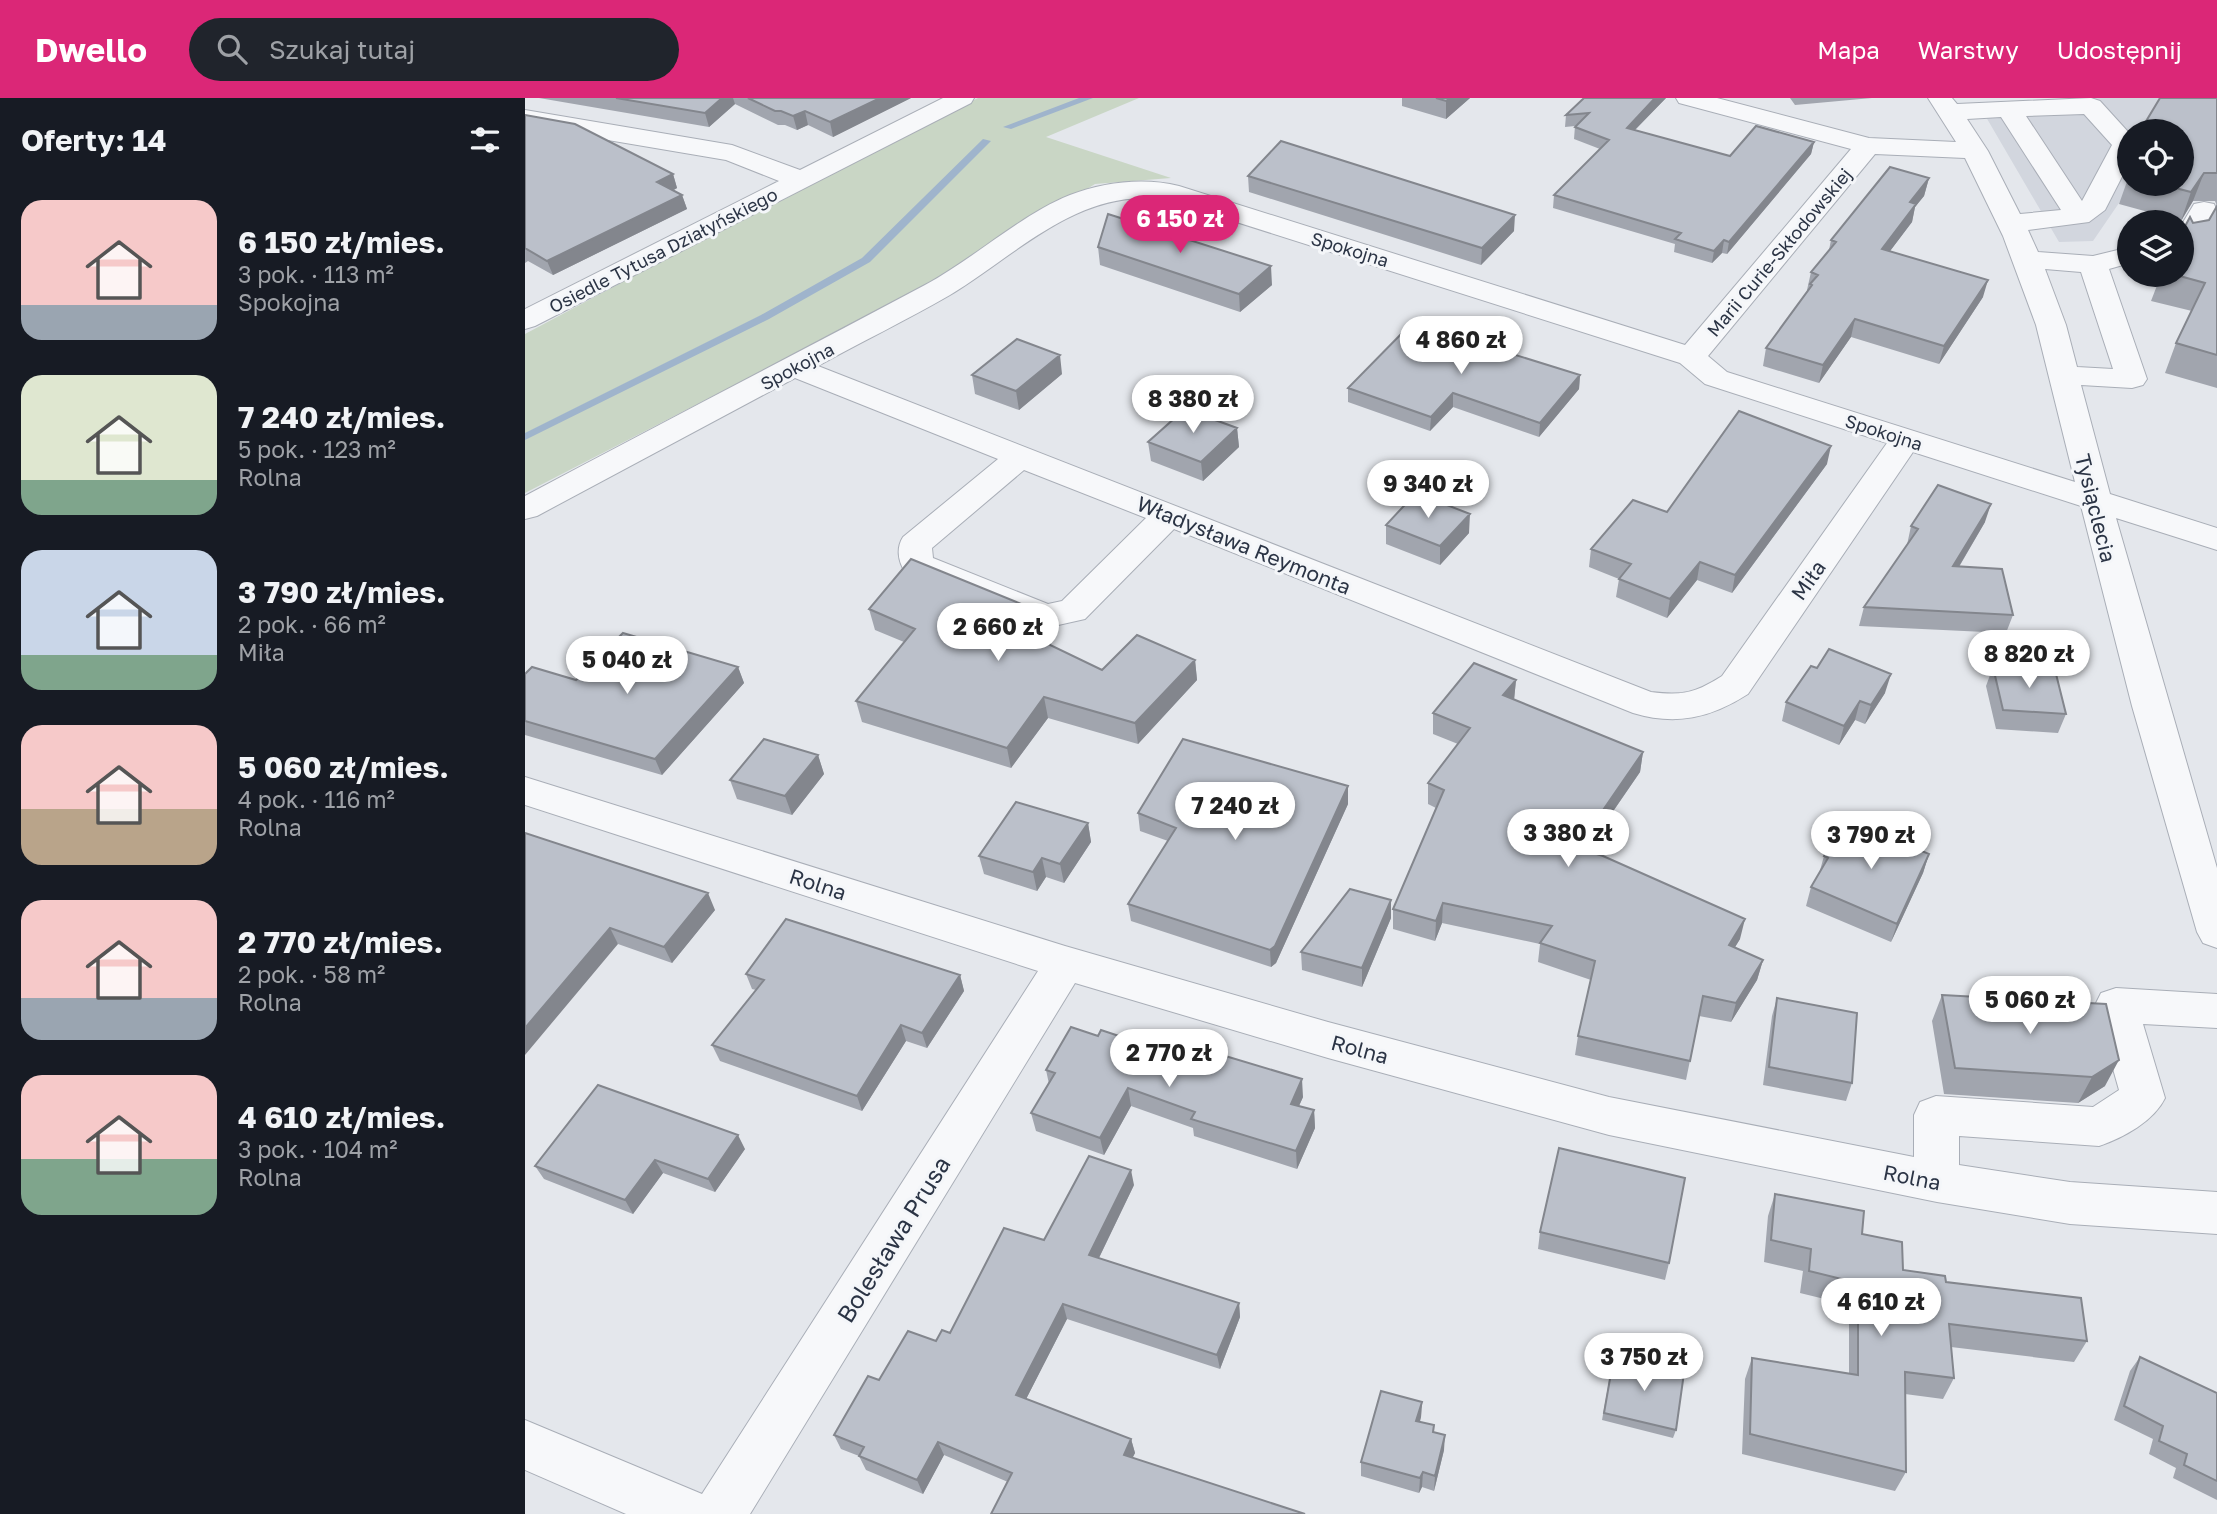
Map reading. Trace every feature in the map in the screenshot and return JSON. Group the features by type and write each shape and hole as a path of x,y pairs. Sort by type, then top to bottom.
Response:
{"street":[{"name":"Osiedle Tytusa Działyńskiego","path":"525,320 962,98"},
{"name":"Marii Curie-Skłodowskiej","path":"1688,98 1868,146 1975,151"},
{"path":"1945,105 2009,110 2091,107 2125,144 2095,204 2079,216 2012,223"},
{"name":"Tysiąclecia","path":"1945,105 1975,151 2012,223 2051,325 2093,498 2169,776 2217,932"},
{"path":"2009,110 2079,216"},
{"name":"Osiedle Tytusa Działyńskiego","path":"525,118 731,153 801,180"},
{"name":"Marii Curie-Skłodowskiej","path":"1691,357 1868,146"},
{"name":"Spokojna","path":"525,509 939,289 1066,207 1083,198 1125,189 1170,192 1691,357 1716,378 2217,539"},
{"path":"2194,228 2204,210"},
{"path":"2028,260 2093,264 2117,258"},
{"path":"2063,375 2132,379 2093,264"},
{"name":"Władysława Reymonta","path":"794,367 1646,704 1675,708 1697,707"},
{"name":"Miła","path":"1697,707 1735,685 1906,439"},
{"path":"1020,457 915,545 917,564 1045,616 1073,611 1169,515"},
{"name":"Rolna","path":"525,791 1065,963 1328,1040 1609,1116 1937,1182 2070,1203 2217,1213"},
{"name":"Bolesława Prusa","path":"720,1514 1065,963"},
{"path":"1937,1182 1936,1115 2099,1127 2143,1098 2116,1005 2217,1012"},
{"path":"525,1445 687,1514"}],"shaded area":[{"path":"2075,98 2167,98 2154,119 2117,119 2117,196 2124,196 2093,241 2059,242 1979,105"}],"green space":[{"path":"978,98 1139,98 1046,137 1171,178 1095,184 944,277 525,493 525,334 812,181"}],"building":[{"path":"616,98 722,98 705,113"},
{"path":"748,98 880,98 830,122 805,111 793,116 775,111"},
{"path":"1584,98 1655,98 1627,128 1730,156 1756,126 1814,142 1729,242 1724,240 1714,251 1675,239 1681,233 1554,195 1609,140 1575,127 1589,113 1566,115"},
{"path":"2160,98 2217,98 2217,173 2204,173 2194,188 2194,119 2147,119"},
{"path":"525,115 575,124 673,174 657,182 682,195 547,261 525,248"},
{"path":"1281,141 1515,215 1482,248 1248,176"},
{"path":"1890,167 1929,178 1910,202 1916,204 1882,249 1988,280 1944,346 1855,319 1823,365 1766,348 1812,285 1810,284 1818,275 1811,272 1836,242 1831,240"},
{"path":"2217,206 2217,355 2176,343 2205,283 2194,280 2194,223 2209,220"},
{"path":"1108,214 1271,266 1239,294 1098,247"},
{"path":"1412,323 1580,375 1540,423 1453,393 1431,417 1348,388"},
{"path":"1017,339 1060,355 1016,391 972,375"},
{"path":"1185,409 1237,428 1201,462 1148,442"},
{"path":"1739,411 1831,446 1735,575 1700,562 1670,599 1619,579 1631,564 1591,549 1633,500 1667,512"},
{"path":"1938,485 1991,504 1953,566 2002,569 2013,615 1864,607 1918,529 1911,526"},
{"path":"1416,493 1470,514 1440,546 1386,525"},
{"path":"911,559 1041,612 1021,631 1102,670 1137,635 1195,660 1135,723 1044,697 1007,748 856,701 915,629 869,609"},
{"path":"623,633 738,667 655,759 525,721 525,674 532,667 576,680"},
{"path":"1829,649 1891,674 1871,705 1860,701 1844,726 1786,702 1811,666 1817,668"},
{"path":"1474,663 1516,680 1503,695 1643,752 1577,848 1603,856 1745,919 1729,945 1763,960 1736,1003 1703,996 1690,1061 1578,1036 1595,961 1540,943 1552,926 1443,903 1436,921 1393,909 1444,790 1428,783 1470,728 1433,713"},
{"path":"1993,667 2055,670 2066,714 2003,710"},
{"path":"764,739 818,755 785,796 730,780"},
{"path":"1183,739 1348,786 1275,946 1270,950 1128,904 1176,828 1138,813"},
{"path":"1016,802 1088,823 1060,864 1042,858 1033,872 979,856"},
{"path":"1846,819 1929,854 1897,924 1811,887 1828,858 1824,856"},
{"path":"525,833 708,893 664,947 610,928 525,1028"},
{"path":"1350,889 1391,900 1362,968 1301,952"},
{"path":"786,919 960,975 922,1033 901,1025 857,1096 712,1045 764,980 746,974"},
{"path":"1942,995 2106,1004 2119,1060 2092,1077 1955,1068"},
{"path":"1777,998 1857,1013 1852,1083 1769,1067"},
{"path":"1071,1027 1098,1036 1101,1030 1215,1068 1222,1055 1302,1079 1291,1104 1314,1110 1296,1151 1191,1119 1195,1112 1128,1088 1100,1138 1031,1113 1055,1073 1046,1070"},
{"path":"598,1085 738,1135 708,1179 655,1160 625,1200 535,1166"},
{"path":"1559,1148 1685,1178 1669,1263 1540,1232"},
{"path":"1089,1156 1131,1170 1089,1255 1239,1303 1217,1355 1063,1304 1016,1395 1131,1439 1124,1455 1305,1514 991,1514 1012,1473 938,1442 917,1480 859,1456 864,1447 834,1435 868,1376 879,1380 908,1331 936,1341 942,1330 950,1333 1004,1228 1044,1240"},
{"path":"1775,1194 1864,1211 1862,1234 1902,1242 1903,1270 1945,1276 1946,1282 2081,1298 2087,1341 1949,1324 1954,1378 1905,1372 1906,1472 1750,1434 1752,1358 1858,1375 1858,1283 1809,1271 1811,1249 1771,1240"},
{"path":"1614,1356 1684,1373 1676,1430 1604,1413"},
{"path":"2140,1357 2217,1393 2217,1481 2184,1465 2187,1454 2159,1441 2163,1426 2124,1406"},
{"path":"1381,1391 1422,1402 1416,1421 1434,1425 1433,1432 1445,1435 1435,1476 1423,1472 1420,1478 1361,1462"}],"waterway":[{"path":"1008,127 1088,98"},
{"path":"525,437 765,317 866,260 986,141"}]}
